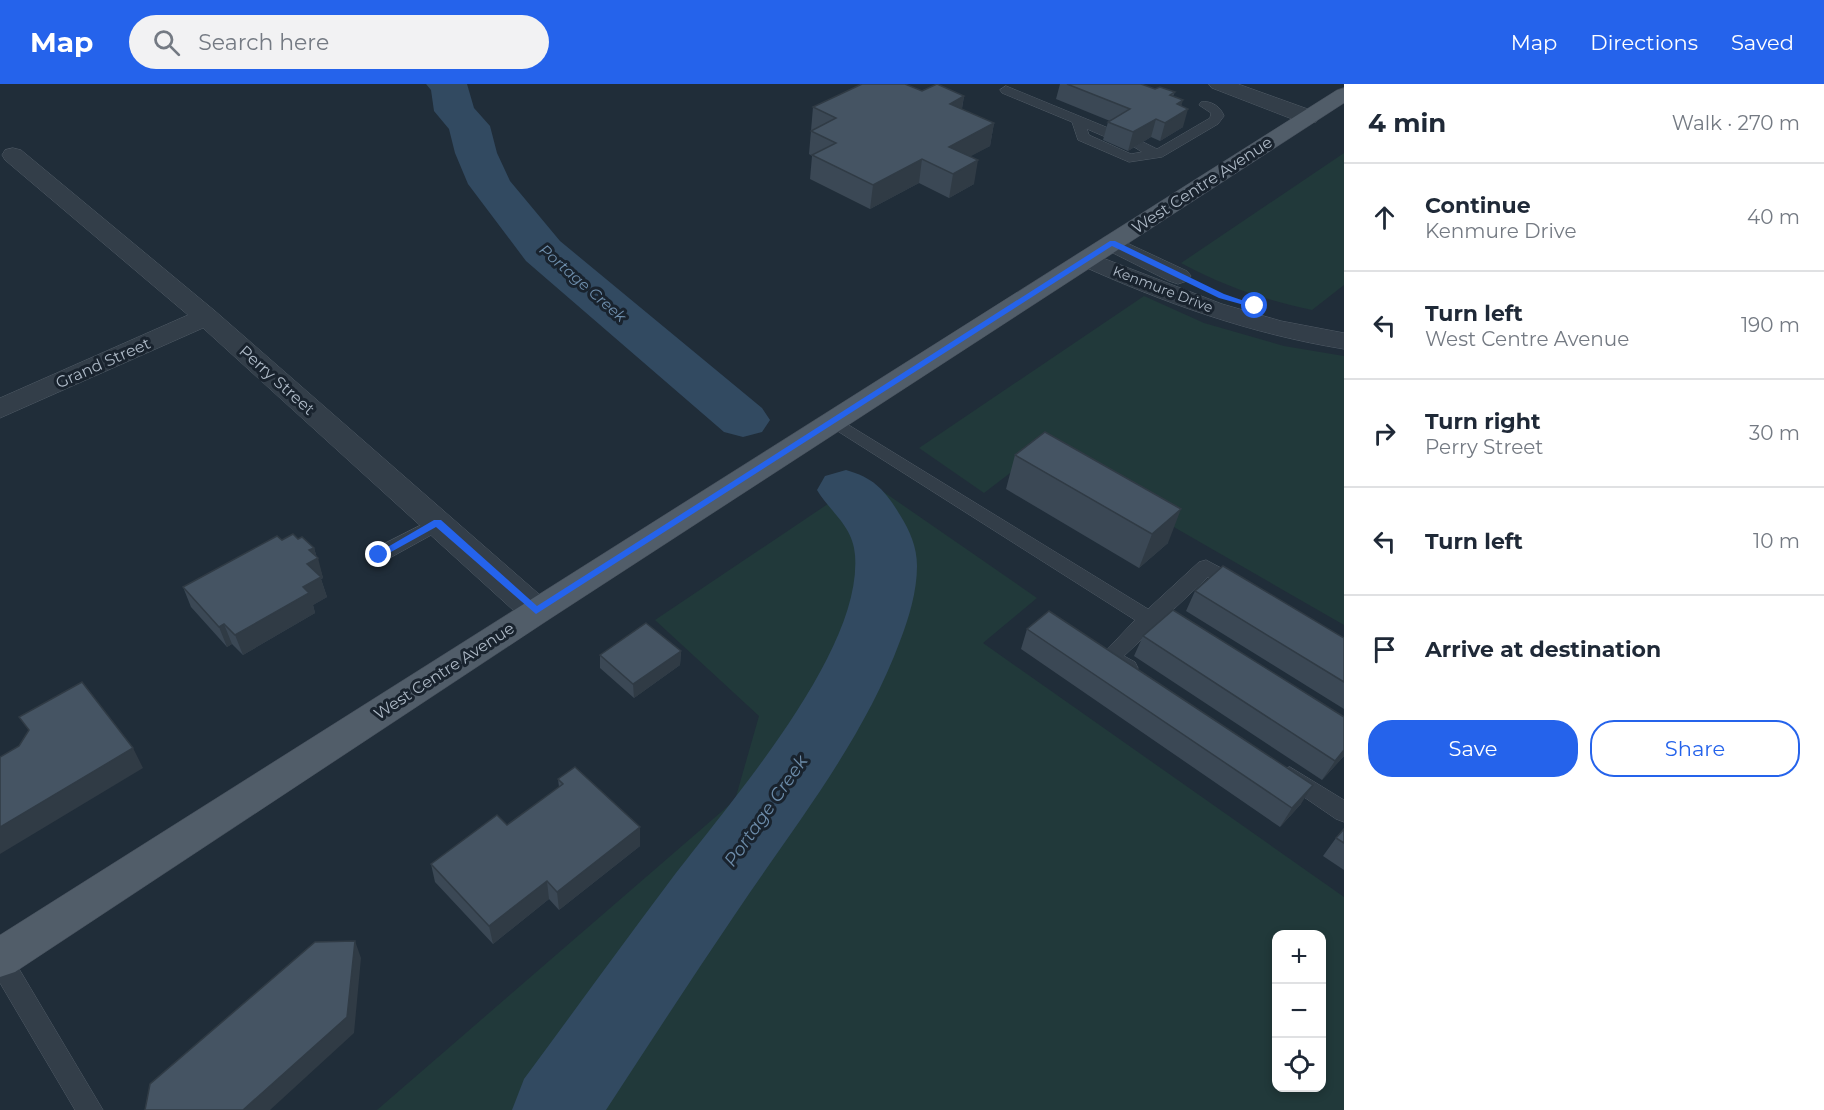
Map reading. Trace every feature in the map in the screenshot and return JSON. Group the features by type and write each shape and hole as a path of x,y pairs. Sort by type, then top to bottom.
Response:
{"main road":[{"name":"West Centre Avenue","path":"0,959 536,611 1326,106"}],"street":[{"path":"1219,84 1326,106"},
{"path":"1269,84 1326,106"},
{"name":"Perry Street","path":"13,155 206,317 536,611"},
{"name":"Kenmure Drive","path":"1100,251 1255,306 1344,321"},
{"name":"Kenmure Drive","path":"1100,251 1184,300 1253,321 1344,341"},
{"name":"Grand Street","path":"0,409 206,317"}],"lane":[{"path":"1006,90 1113,135"},
{"path":"1078,120 1083,137 1129,158 1157,154 1214,121 1218,116 1216,111 1205,105"},
{"path":"1138,145 1157,154"},
{"path":"834,421 1154,615 1179,622"},
{"path":"379,555 437,523"},
{"path":"1149,683 1110,657 1206,567 1255,596"},
{"path":"1276,766 1344,812"},
{"path":"0,959 90,1110"}],"green space":[{"path":"1344,153 1344,285 1312,310 1245,291 1213,279 1181,263"},
{"path":"1144,296 1204,323 1284,346 1344,356 1344,625 1040,450 984,493 919,448"},
{"path":"865,479 1037,598 983,643 1344,897 1344,1110 377,1110 735,800 759,716 655,620"}],"building":[{"path":"862,84 905,84 922,91 937,84 964,96 950,104 994,123 949,147 978,160 953,174 922,159 873,185 812,155 836,143 811,131 836,118 813,107"},
{"path":"1067,84 1141,84 1155,89 1160,87 1175,92 1170,95 1183,100 1177,104 1188,109 1165,123 1156,119 1133,132 1108,122 1130,109"},
{"path":"1045,432 1181,509 1152,534 1015,455"},
{"path":"293,534 298,539 302,537 314,548 309,550 318,558 307,564 321,577 303,587 309,593 235,635 224,624 219,627 183,587 277,536 282,540"},
{"path":"1223,566 1344,638 1344,682 1195,591"},
{"path":"1173,610 1344,717 1344,750 1335,761 1143,636"},
{"path":"1049,611 1313,785 1292,808 1027,629"},
{"path":"646,623 681,651 633,684 600,655"},
{"path":"82,682 133,748 0,827 0,757 19,746 29,730 19,717"},
{"path":"575,767 640,827 557,892 547,881 489,926 431,864 497,815 507,825 563,784 558,779"},
{"path":"1344,829 1344,843 1336,838"},
{"path":"355,941 347,1017 243,1110 145,1110 150,1084 315,942"}],"waterway":[{"name":"Portage Creek","path":"446,84 450,88 454,111 469,126 476,153 490,184 543,251 743,420"},
{"name":"Portage Creek","path":"555,1110 691,914 789,780 839,701 860,661 875,620 885,581 886,553 879,529 873,519 846,490"}],"route":[{"path":"379,555 437,523 536,611 1112,243 1187,281 1222,296 1255,306"}]}
